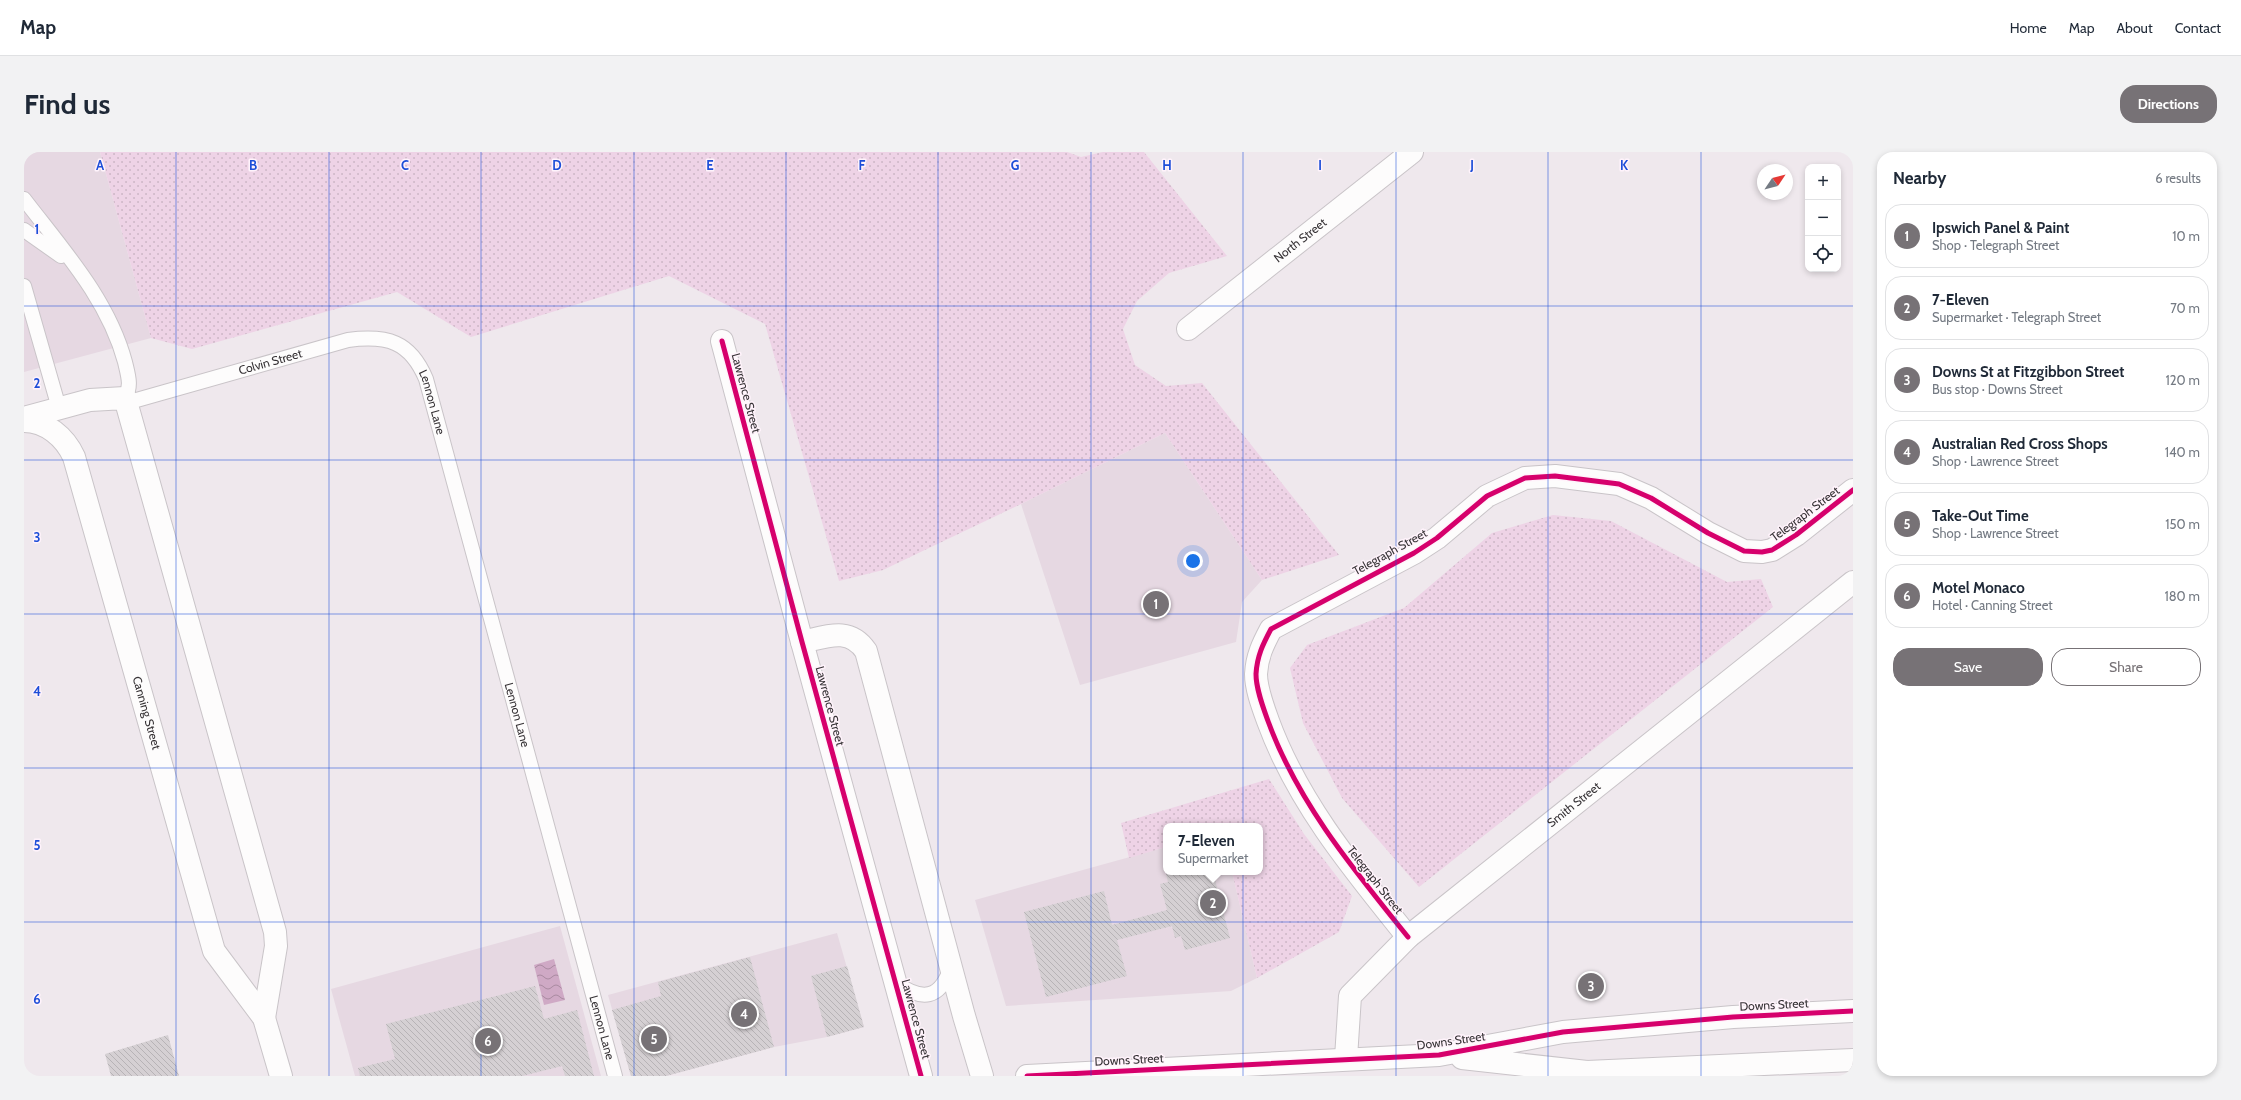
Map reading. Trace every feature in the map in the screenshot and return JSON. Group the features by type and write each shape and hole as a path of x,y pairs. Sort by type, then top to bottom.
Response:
{"street":[{"name":"North Street","path":"1188,329 1412,152"},
{"name":"Lawrence Street","path":"722,341 802,642 921,1076"},
{"name":"Colvin Street","path":"24,419 90,400 125,401"},
{"name":"Canning Street","path":"125,401 275,932 276,946 264,1018"},
{"name":"Canning Street","path":"24,419 39,423 56,433 66,442 74,456 214,951 264,1018 281,1076"},
{"name":"Telegraph Street","path":"1408,937 1327,833 1293,778 1282,755 1262,703 1256,675 1259,650 1271,629 1414,552 1437,538 1487,496 1526,478 1555,476 1619,484 1650,498 1744,551 1756,552 1772,550 1790,539 1853,490"},
{"name":"Smith Street","path":"1346,1058 1350,996 1408,937 1853,582"},
{"path":"802,642 833,636 849,636 860,642 866,651 951,967 982,1076"},
{"name":"Downs Street","path":"1439,1055 1564,1032 1733,1017 1853,1011"},
{"name":"Downs Street","path":"1027,1076 1346,1058 1439,1055 1587,1072 1853,1060"}],"lane":[{"path":"24,199 88,284 104,310 121,348 129,382 125,401"},
{"path":"24,230 60,255 88,284"},
{"path":"24,286 59,408"},
{"name":"Colvin Street","path":"125,401 348,340 367,338 387,340 401,345 413,356"},
{"name":"Lennon Lane","path":"413,356 426,379 615,1076"},
{"path":"896,983 916,995 927,995 934,993 942,985 951,967"}],"shaded area":[{"path":"24,152 100,152 151,338 24,372"},
{"path":"100,152 1067,152 1081,157 1103,152 1144,152 1227,256 1169,273 1137,301 1123,329 1135,365 1166,386 1202,383 1339,555 1262,580 1165,433 883,570 839,581 765,324 669,276 471,337 397,292 192,349 151,338"},
{"path":"1165,433 1262,580 1242,602 1236,642 1080,685 1021,504"},
{"path":"1553,515 1611,521 1727,582 1761,579 1773,607 1419,887 1342,798 1303,723 1290,668 1307,645 1404,608 1492,533"},
{"path":"1269,779 1304,834 1352,896 1339,932 1257,978 1233,875 1263,875 1263,823 1163,823 1163,848 1129,858 1121,823"},
{"path":"1163,848 1163,875 1233,875 1257,978 1231,991 1006,1006 975,900"},
{"path":"560,926 601,1076 355,1076 331,989"},
{"path":"837,933 864,1027 827,1037 774,1047 666,1076 631,1076 608,995"}],"water":[{"path":"554,959 565,1000 544,1005 534,965"}],"building":[{"path":"1166,875 1214,875 1230,938 1185,950 1181,936 1175,938 1172,926 1117,940 1127,976 1046,997 1024,912 1104,891 1112,925 1167,910 1160,884 1168,882"},
{"path":"750,957 774,1047 666,1076 631,1076 612,1010 661,996 658,982"},
{"path":"847,966 864,1027 827,1037 811,976"},
{"path":"535,986 544,1019 577,1010 594,1076 565,1076 562,1066 522,1076 360,1076 358,1068 395,1059 386,1024"},
{"path":"168,1035 179,1076 111,1076 105,1054"}],"cycle path":[{"path":"722,341 802,642 921,1076"},
{"path":"1408,937 1329,835 1311,808 1280,751 1262,704 1256,680 1259,656 1271,629 1414,553 1437,538 1487,496 1525,478 1555,476 1619,484 1651,498 1708,533 1744,551 1762,552 1772,550 1796,535 1853,490"},
{"path":"1027,1076 1439,1055 1563,1032 1733,1017 1853,1011"}],"place":[{"name":"Ipswich Panel & Paint","path":"1156,604"},
{"name":"7-Eleven","path":"1213,903"},
{"name":"Downs St at Fitzgibbon Street","path":"1591,986"},
{"name":"Australian Red Cross Shops","path":"744,1014"},
{"name":"Take-Out Time","path":"654,1039"},
{"name":"Motel Monaco","path":"488,1041"}]}
